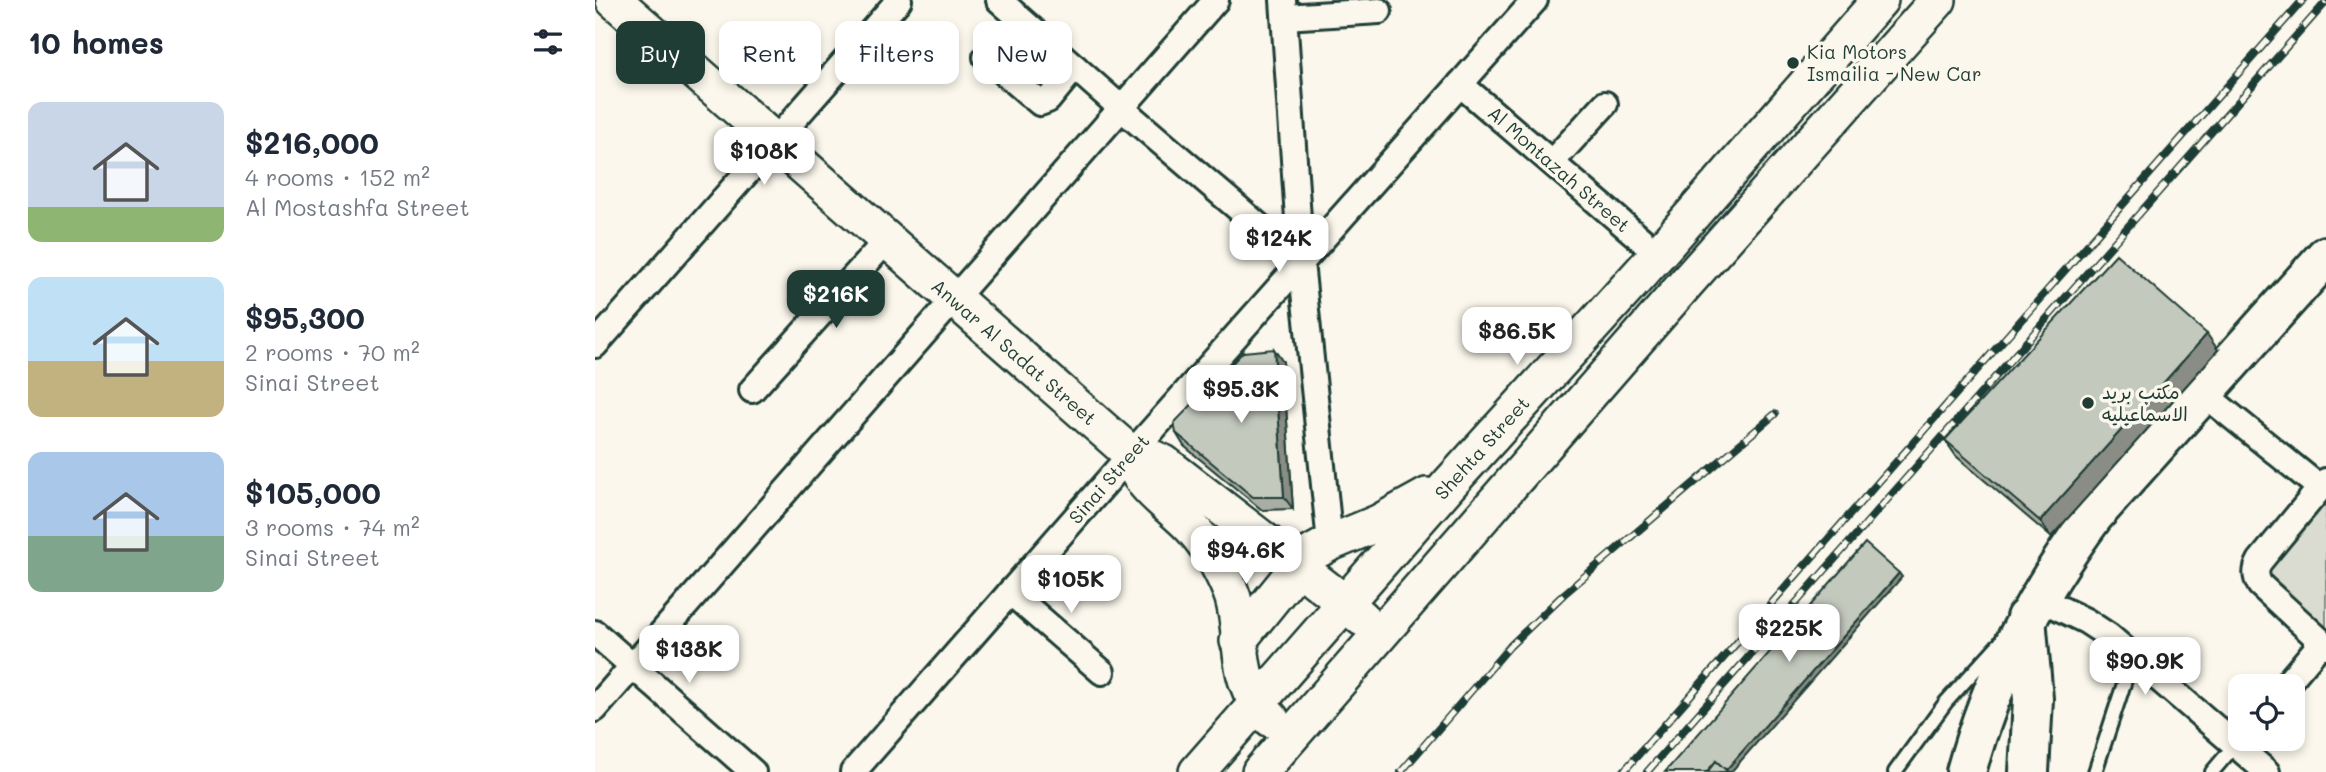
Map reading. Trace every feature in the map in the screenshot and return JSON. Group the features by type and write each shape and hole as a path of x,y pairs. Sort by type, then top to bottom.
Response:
{"main road":[{"name":"Anwar Al Sadat Street","path":"614,0 1131,454 1148,456 1164,463 1345,603 1363,619 1375,639"},
{"name":"Shehta Street","path":"1197,772 1880,0"},
{"path":"1260,772 1938,0"},
{"path":"1966,772 1983,715 2003,666 2032,608 2064,555 2094,515 2326,257"},
{"name":"Anwar Al Sadat Street","path":"1131,454 1132,463 1140,478 1191,527 1216,561 1233,599 1243,674 1258,704 1279,727 1292,736"},
{"path":"1238,641 1311,554 1386,519 1451,482"},
{"path":"2029,772 2033,699 2032,608"}],"street":[{"path":"595,345 899,0"},
{"path":"999,0 1301,262"},
{"path":"595,709 1216,0"},
{"name":"Sinai Street","path":"853,772 1131,454 1535,0"},
{"path":"1330,543 1301,262 1284,9 1379,11"},
{"path":"1072,71 1075,67"},
{"path":"1018,84 1040,103 1048,100 1061,84"},
{"name":"Al Montazah Street","path":"1461,84 1658,254"},
{"path":"1552,162 1605,104"},
{"path":"752,390 887,240"},
{"path":"2203,393 2323,485 2259,561 2256,569 2260,584 2324,644 2296,674"},
{"path":"1010,592 1102,672"},
{"path":"2032,608 2086,621 2109,636 2228,734"},
{"path":"595,633 753,772"},
{"path":"2247,751 2267,772"}],"lane":[{"path":"1895,772 1946,702 2032,608"},
{"path":"2095,772 2133,656"},
{"path":"2212,772 2230,751"}],"shaded area":[{"path":"2326,481 2326,646 2260,585 2260,561"}],"building":[{"name":"مكتب بريد الاسماعيليه","path":"2116,254 2207,334 2040,521 1945,440"},
{"path":"1274,349 1284,497 1253,497 1176,433 1174,423 1243,352"},
{"path":"1865,543 1899,573 1726,770 1716,761 1707,772 1665,772"},
{"path":"1716,761 1728,772 1707,772"}],"railway":[{"path":"1623,772 2303,0"},
{"path":"1647,772 2326,2"},
{"path":"1401,772 1510,646 1564,594 1775,414"}],"place":[{"name":"Kia Motors Ismailia - New Car","path":"1793,63"},
{"name":"مكتب بريد الاسماعيليه","path":"2088,403"}]}
